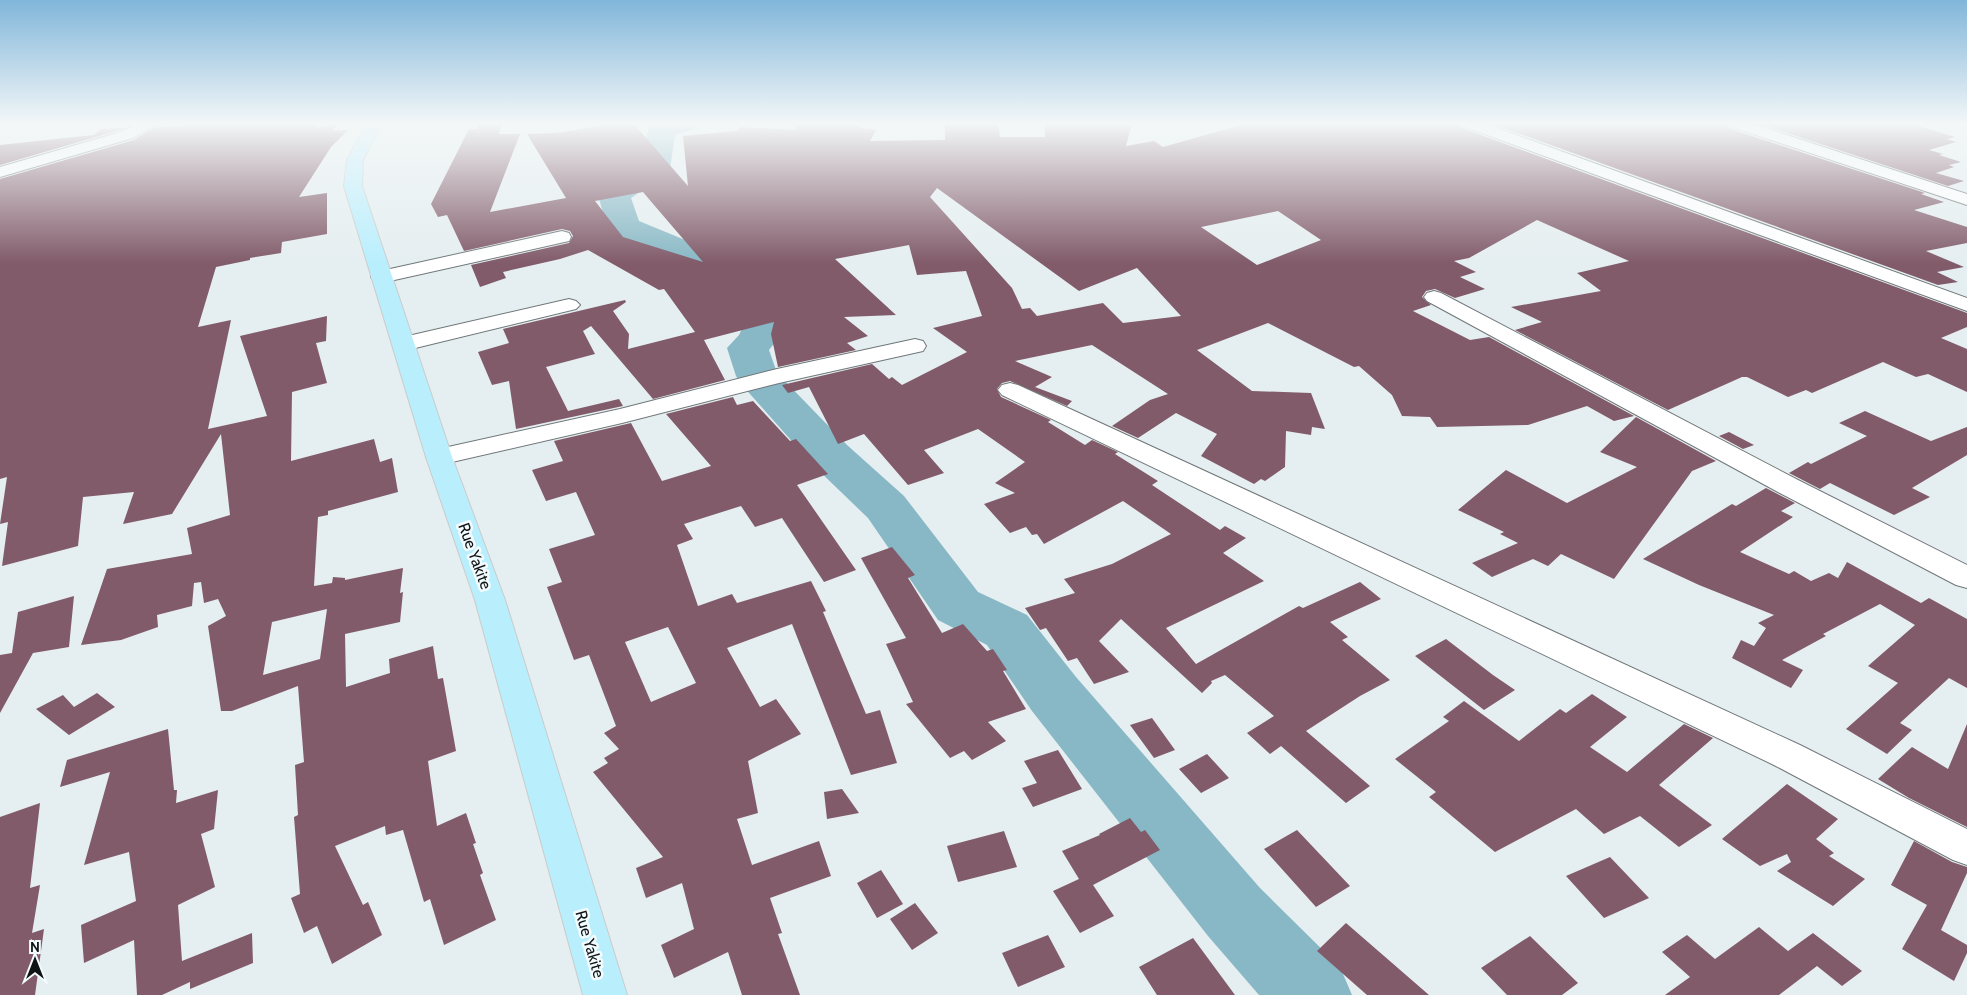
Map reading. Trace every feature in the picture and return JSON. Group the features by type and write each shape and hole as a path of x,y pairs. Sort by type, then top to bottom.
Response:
{"main road":[{"name":"Rue Yakite","path":"354,169 352,186 439,457 490,600 605,995"}],"street":[{"path":"1595,169 1967,305"},
{"path":"1875,169 1967,200"},
{"path":"382,277 562,237"},
{"path":"1434,297 1788,486 1967,578"},
{"path":"403,344 569,305"},
{"path":"439,457 622,416 777,376 915,346"},
{"path":"1010,390 1787,756 1967,848"}],"building":[{"path":"33,169 317,169 299,197 327,193 327,234 282,242 281,253 250,258 250,260 216,267 198,327 231,320 208,429 267,416 240,336 327,316 326,341 316,343 327,383 292,392 291,461 374,439 380,462 392,458 398,492 328,511 328,515 318,517 314,586 332,583 333,577 345,578 345,580 403,568 400,593 403,592 400,622 345,634 346,687 390,673 389,659 433,646 438,679 443,678 456,751 428,761 437,826 466,813 476,843 473,844 483,873 480,875 496,920 444,945 430,899 424,902 403,830 386,835 385,826 335,846 363,905 368,902 382,935 332,964 317,926 304,933 291,898 300,894 294,817 298,815 295,765 304,762 298,686 232,711 221,711 208,626 226,616 218,599 204,603 201,582 194,583 192,606 157,615 158,627 121,640 81,645 107,569 192,554 187,528 230,515 221,434 172,514 123,524 134,492 83,497 78,546 2,566 8,522 0,524 7,477 0,479 0,179","holes":["327,609 320,659 263,675 272,622"]},
{"path":"449,169 506,169 490,212 566,198 549,169 674,169 688,186 686,169 1575,169 1967,313 1967,327 1941,338 1967,349 1967,392 1928,374 1916,377 1883,362 1812,393 1806,390 1788,397 1747,377 1742,377 1668,410 1515,330 1542,322 1511,307 1601,291 1577,273 1629,261 1537,220 1469,258 1454,261 1476,272 1460,277 1485,289 1455,298 1435,289 1426,291 1422,297 1431,305 1413,311 1470,340 1489,337 1634,416 1614,421 1587,406 1528,425 1437,427 1430,417 1402,416 1392,395 1359,366 1354,367 1268,323 1197,350 1252,391 1311,393 1325,429 1312,427 1311,435 1286,431 1285,467 1265,481 1261,479 1254,484 1201,456 1217,434 1176,413 1138,438 1112,426 1150,400 1168,394 1092,345 1015,361 1052,377 1035,387 1072,401 1067,406 1010,381 1002,383 997,389 1001,397 1051,420 1048,422 1085,445 1092,440 1118,452 1115,454 1158,481 1152,485 1220,530 1225,526 1246,538 1223,553 1264,581 1166,628 1196,664 1299,606 1303,608 1360,582 1381,599 1330,622 1348,637 1342,640 1390,680 1360,696 1306,731 1370,786 1346,803 1281,746 1270,754 1247,733 1274,716 1225,675 1211,681 1212,683 1202,693 1121,619 1099,641 1129,672 1094,684 1077,658 1068,661 1046,628 1040,630 1025,608 1075,593 1064,579 1112,564 1171,534 1123,501 1044,544 1037,534 1032,535 1026,527 1010,533 984,504 1015,493 995,483 1025,462 978,429 924,450 944,473 908,485 864,434 838,444 809,387 788,393 782,385 872,364 889,379 892,377 902,385 967,352 933,328 982,316 966,271 917,275 909,245 835,259 896,315 844,317 868,336 847,343 856,350 778,367 771,334 774,322 704,340 725,380 653,399 591,326 583,331 595,354 546,367 568,411 619,399 623,406 516,429 509,381 492,385 478,352 509,343 503,329 625,300 626,302 613,311 629,334 628,349 695,332 664,289 659,290 588,250 560,259 503,272 506,278 480,287 471,265 569,243 573,236 570,231 562,229 464,251 447,215 438,217 431,204","holes":["937,188 1079,291 1137,268 1181,316 1123,323 1103,303 1037,316 1030,308 1022,309 1012,288 930,197","643,192 703,262 623,237 595,201","1278,211 1321,240 1257,265 1201,227"]},
{"path":"1618,169 1854,169 1925,193 1921,194 1944,202 1914,210 1967,227 1967,243 1926,251 1964,267 1937,272 1958,282 1938,285"},
{"path":"1898,169 1947,169 1936,173 1964,181 1948,186"},
{"path":"733,397 737,405 753,401 790,441 796,439 828,474 797,485 856,570 824,582 782,518 755,527 741,506 684,524 693,539 677,545 698,606 732,594 737,603 811,581 826,611 823,612 866,714 880,710 897,763 851,775 792,624 727,648 760,707 776,699 801,734 748,761 758,813 737,819 752,865 819,841 831,876 770,898 782,933 778,934 800,995 742,995 728,952 674,978 661,945 694,929 682,883 646,898 636,868 663,857 593,772 608,763 604,758 619,749 604,733 616,726 589,655 574,660 547,587 562,582 549,549 595,535 576,492 546,501 532,470 563,461 554,441 631,423 662,481 711,466 666,414","holes":["668,627 696,683 651,702 625,642"]},
{"path":"1865,411 1931,441 1967,427 1967,455 1912,488 1930,497 1894,515 1830,483 1820,489 1789,473 1808,462 1811,464 1867,436 1839,423"},
{"path":"1636,417 1716,461 1692,471 1614,579 1561,554 1548,566 1533,559 1492,577 1472,563 1518,543 1500,534 1504,532 1458,510 1506,470 1567,503 1637,467 1600,452"},
{"path":"1729,432 1754,445 1743,449 1719,436"},
{"path":"1766,488 1795,503 1781,511 1793,517 1740,552 1789,574 1794,571 1811,581 1829,573 1838,578 1847,562 1921,603 1929,598 1967,619 1967,688 1949,678 1900,723 1912,730 1887,754 1846,729 1898,683 1868,666 1915,625 1880,604 1823,634 1826,636 1782,660 1803,670 1791,688 1732,658 1741,640 1754,646 1766,628 1758,623 1774,615 1699,585 1643,559 1732,504 1736,506"},
{"path":"892,547 915,575 908,578 942,633 963,624 987,651 993,649 1007,670 1003,671 1026,709 988,722 1006,741 972,760 964,751 950,758 906,704 913,702 886,644 906,638 861,558"},
{"path":"74,596 69,647 33,653 0,713 0,655 12,653 18,612"},
{"path":"1446,639 1515,690 1484,710 1415,656"},
{"path":"97,693 115,707 69,735 36,709 63,695 74,707"},
{"path":"1592,694 1627,717 1590,747 1627,772 1684,724 1713,738 1659,785 1712,825 1679,847 1640,816 1604,834 1576,809 1495,852 1429,797 1436,792 1395,759 1449,721 1443,717 1464,701 1519,741 1560,709 1566,713"},
{"path":"1152,718 1175,750 1154,758 1130,725"},
{"path":"1967,724 1967,827 1909,798 1878,779 1912,747 1948,769"},
{"path":"168,729 174,790 177,790 176,803 218,790 214,829 201,834 215,887 178,905 182,961 252,933 253,963 190,989 190,982 162,995 137,995 134,940 84,963 81,925 136,901 129,852 84,865 110,772 60,787 67,760"},
{"path":"1058,750 1082,789 1033,807 1022,788 1037,783 1024,761"},
{"path":"1207,754 1229,778 1201,793 1179,769"},
{"path":"1787,784 1838,819 1816,839 1834,853 1829,856 1865,879 1833,906 1777,871 1791,862 1787,854 1760,866 1722,839"},
{"path":"842,789 859,813 827,819 824,792"},
{"path":"40,803 30,888 40,885 32,933 44,929 35,995 0,995 0,817"},
{"path":"1130,818 1141,832 1145,830 1160,850 1093,885 1114,916 1080,933 1053,891 1079,879 1062,851 1100,835"},
{"path":"1297,830 1350,886 1316,907 1264,849"},
{"path":"1004,831 1017,867 958,882 947,846"},
{"path":"1914,841 1952,862 1967,867 1967,873 1941,930 1967,945 1967,953 1954,981 1902,949 1927,905 1891,885"},
{"path":"1610,857 1649,898 1604,918 1566,876"},
{"path":"881,870 903,904 877,918 857,883"},
{"path":"915,903 938,933 912,950 890,919"},
{"path":"1346,923 1429,995 1367,995 1317,951"},
{"path":"1759,927 1788,951 1813,933 1862,971 1842,986 1817,966 1779,995 1665,995 1690,977 1662,952 1687,935 1715,959"},
{"path":"1048,935 1065,967 1018,987 1002,953"},
{"path":"1530,936 1578,983 1562,995 1507,995 1481,968"},
{"path":"1193,938 1235,995 1157,995 1139,967"}],"waterway":[{"path":"653,169 614,195 624,227 723,269 729,279 760,296 771,309 756,341 748,348 757,376 830,455 886,507 958,606 1007,630 1054,694 1234,912 1312,995"}]}
